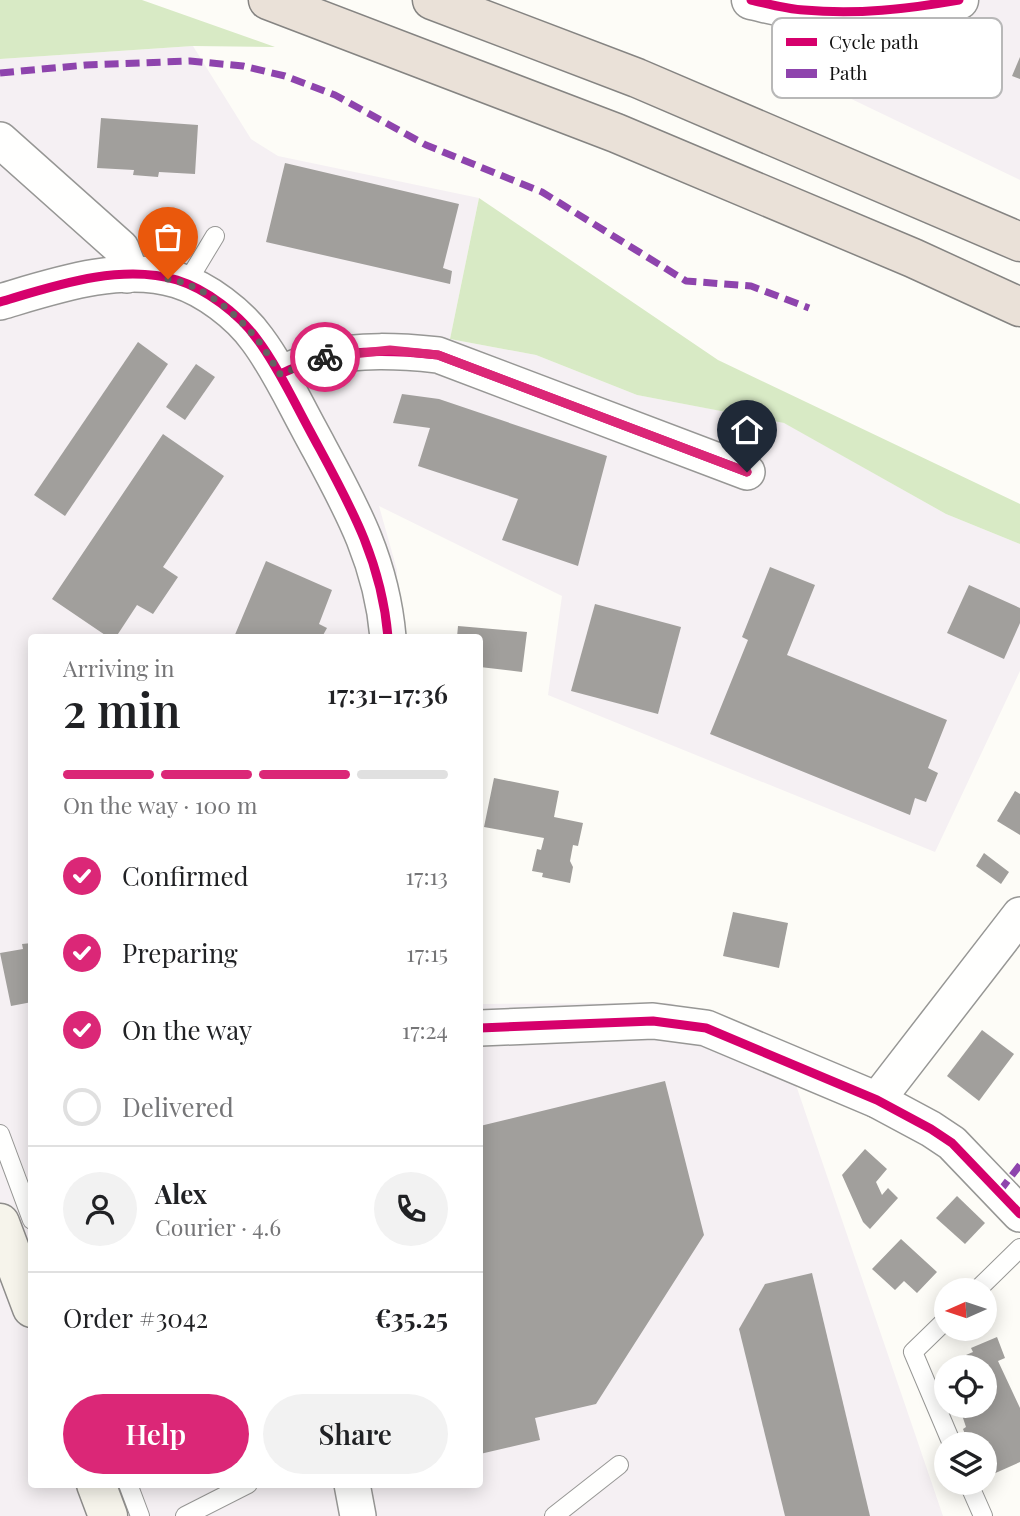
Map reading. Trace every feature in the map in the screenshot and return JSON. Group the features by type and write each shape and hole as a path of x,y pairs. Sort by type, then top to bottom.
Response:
{"highway":[{"path":"268,0 615,133 913,258 1020,307"},
{"path":"432,0 637,78 1020,242"}],"main road":[{"path":"0,1223 28,1297"},
{"path":"98,1488 108,1516"}],"street":[{"path":"751,0 801,10 845,13 900,10 959,0"},
{"path":"0,140 121,248 128,275"},
{"path":"0,302 79,281 128,275 176,280 236,316 256,338 280,374 370,549 379,583 387,634"},
{"path":"280,374 321,358 356,353 390,350 438,355 747,472"},
{"path":"877,1100 1020,915"},
{"path":"483,1028 653,1021 706,1028 877,1100 931,1129 952,1143 1020,1214"},
{"path":"353,1488 358,1516"}],"lane":[{"path":"186,284 215,236"},
{"path":"0,1134 28,1209"},
{"path":"989,1278 1020,1248"},
{"path":"934,1332 913,1352 947,1432"},
{"path":"554,1516 620,1465"},
{"path":"130,1488 140,1516"},
{"path":"185,1516 240,1488"},
{"path":"974,1495 983,1516"}],"shaded area":[{"path":"872,0 1020,0 1020,180 849,98 1002,98 1002,18 866,18"},
{"path":"193,46 251,139 278,156 479,198 450,339 536,355 637,395 785,423 946,514 1020,544 1020,671 935,852 548,695 562,596 379,506 397,570 398,634 28,634 28,1488 483,1488 483,1004 670,1003 782,1044 943,1516 0,1516 0,59"}],"green space":[{"path":"0,0 142,0 275,47 193,46 0,59"},
{"path":"479,198 718,360 1020,504 1020,544 946,514 784,423 637,395 536,355 450,339"}],"building":[{"path":"1020,57 1020,79 1012,76"},
{"path":"101,118 198,125 195,174 159,172 158,177 133,175 134,170 97,168"},
{"path":"285,163 459,204 443,268 452,271 450,284 266,242"},
{"path":"138,342 168,364 65,516 34,495"},
{"path":"196,364 215,377 185,420 166,407"},
{"path":"402,394 439,399 607,456 578,566 502,540 518,499 418,466 430,428 393,423"},
{"path":"163,434 224,476 163,567 178,577 153,614 137,605 118,634 104,634 52,599"},
{"path":"266,561 332,590 319,624 327,628 324,634 235,634"},
{"path":"770,567 815,585 787,655 947,720 928,768 938,773 926,802 915,798 910,815 710,734 748,640 742,637"},
{"path":"969,585 1020,608 1020,623 1004,659 947,633"},
{"path":"595,604 681,627 658,714 571,691"},
{"path":"458,626 527,632 522,672 483,667 483,634 457,634"},
{"path":"494,778 559,791 554,817 583,823 578,846 573,845 570,883 542,877 543,873 532,871 537,849 541,850 544,838 484,827"},
{"path":"1015,791 1020,794 1020,835 997,821"},
{"path":"984,853 1009,872 1001,884 976,866"},
{"path":"733,912 788,923 779,968 723,956"},
{"path":"28,943 28,1003 11,1006 0,953 23,949 22,944"},
{"path":"982,1030 1014,1054 979,1101 947,1076"},
{"path":"665,1081 704,1235 596,1404 535,1418 540,1440 483,1453 483,1125"},
{"path":"865,1149 887,1169 876,1182 882,1195 888,1188 898,1198 870,1229 863,1222 842,1175"},
{"path":"957,1196 985,1223 965,1244 936,1218"},
{"path":"901,1239 937,1272 917,1293 904,1281 895,1290 872,1269"},
{"path":"812,1273 870,1516 785,1516 739,1329 765,1284"},
{"path":"998,1340 1005,1358 998,1361 1020,1408 1020,1462 997,1472 997,1432 964,1432 963,1429 966,1427 963,1418 997,1418 997,1355 966,1355 973,1352 971,1348"}],"marked path":[{"path":"0,73 86,65 190,61 243,66 285,76 335,95 426,145 542,192 686,281 751,286 809,308"},
{"path":"999,1192 1020,1165"}],"cycle path":[{"path":"751,0 797,9 843,12 959,0"},
{"path":"0,302 87,279 133,274 155,275 188,284 231,312 250,330 272,361 349,505 378,580 388,634"},
{"path":"280,374 316,359 350,353 438,355 747,472"},
{"path":"483,1028 653,1021 706,1028 877,1100 931,1129 952,1143 1020,1214"}],"way so far":[{"path":"168,279 192,287 236,316 256,338 280,374 325,357"}],"route":[{"path":"325,357 390,350 438,355 747,472"}]}
